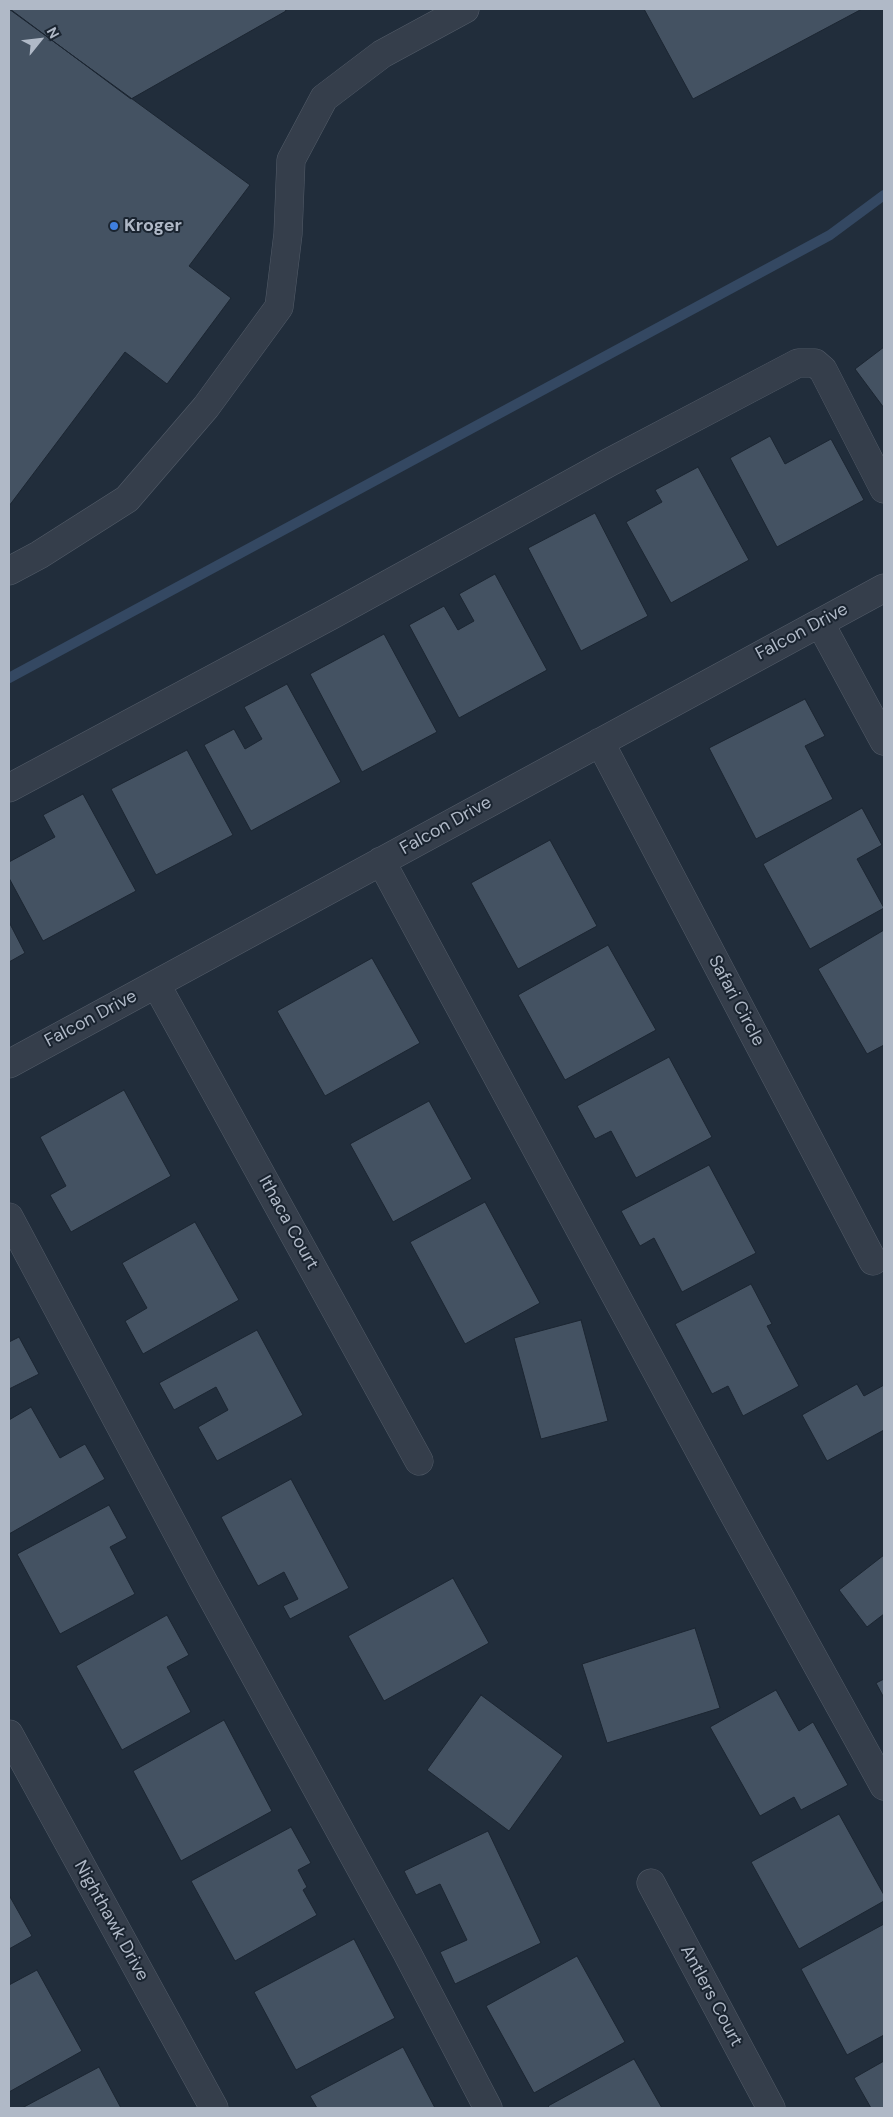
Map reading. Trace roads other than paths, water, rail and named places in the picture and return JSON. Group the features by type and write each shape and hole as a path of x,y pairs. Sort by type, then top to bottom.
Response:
{"street":[{"path":"9,571 39,555 127,499 206,407 279,307 288,234 291,160 324,98 382,54 465,9"},
{"path":"9,788 332,615 610,462 798,363 815,363 823,370 884,490"},
{"name":"Falcon Drive","path":"9,1064 884,588"},
{"path":"820,623 884,741"},
{"name":"Safari Circle","path":"600,742 872,1261"},
{"path":"381,861 731,1508 884,1786"},
{"name":"Ithaca Court","path":"156,984 419,1461"},
{"path":"9,1217 203,1581 406,1951 488,2108"},
{"name":"Nighthawk Drive","path":"9,1734 214,2108"},
{"name":"Antlers Court","path":"652,1883 771,2108"}],"waterway":[{"path":"9,678 830,235 884,195"}],"place":[{"name":"Kroger","path":"114,226"}]}
